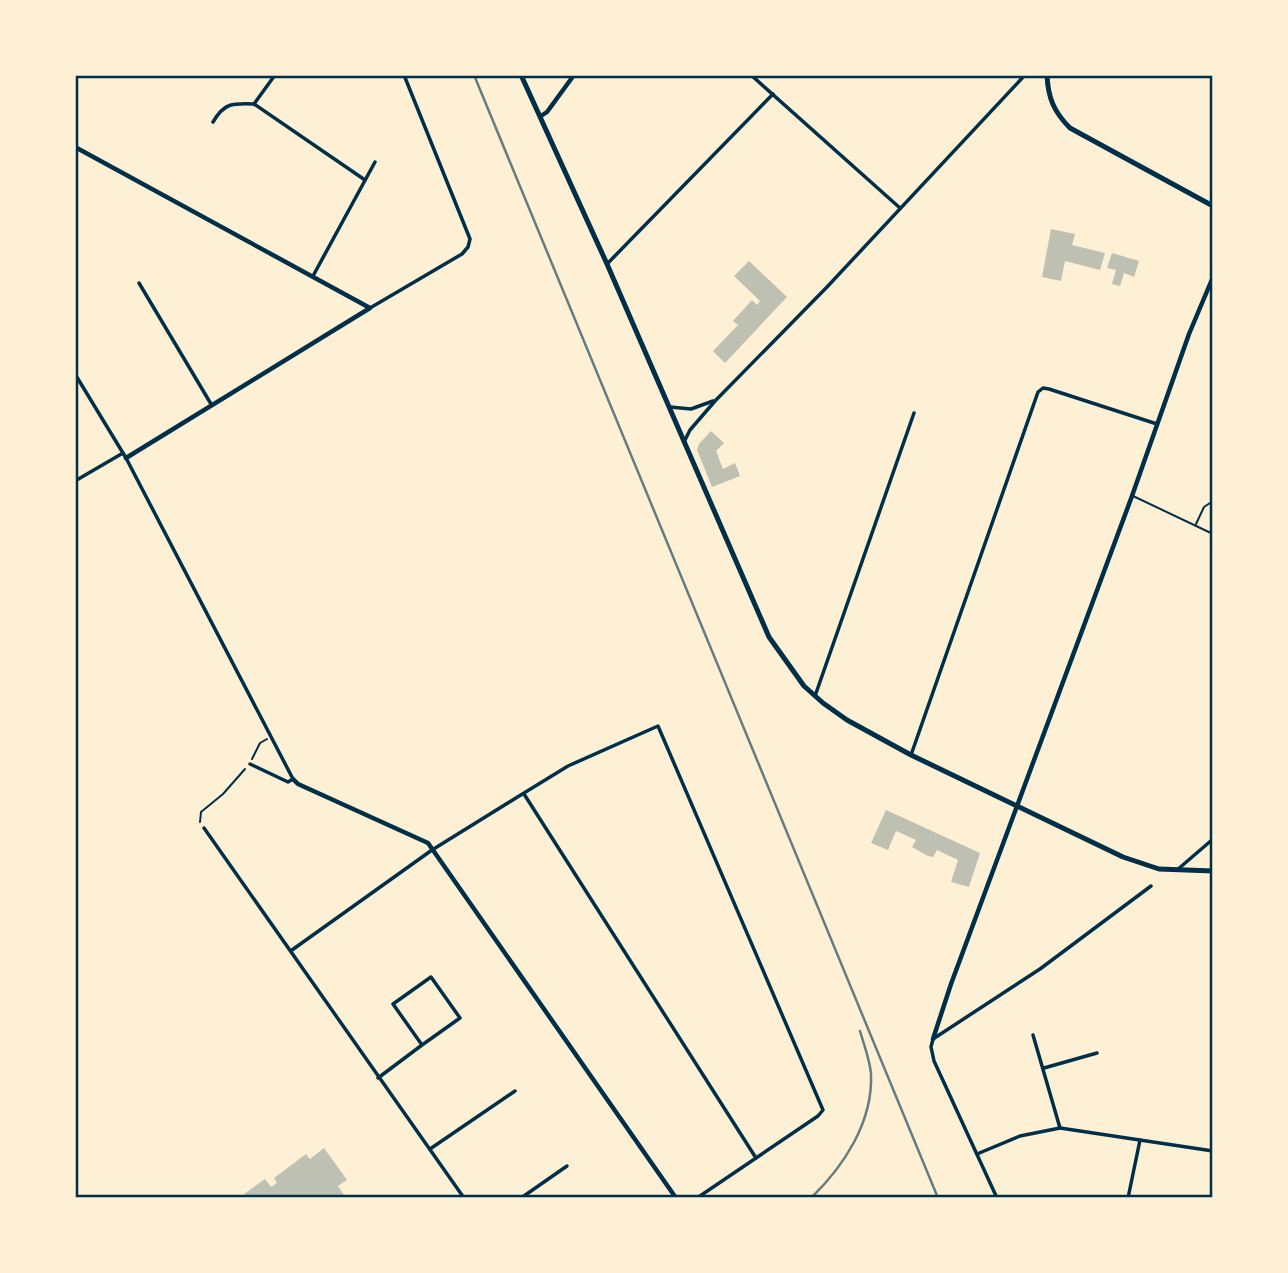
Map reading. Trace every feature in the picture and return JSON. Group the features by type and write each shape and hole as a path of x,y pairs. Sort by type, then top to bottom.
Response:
{"main road":[{"path":"521,75 644,348 745,584 775,647 796,677 815,696 855,725 911,755 1145,866 1175,871 1213,871"},
{"path":"1047,75 1049,98 1054,109 1070,128 1213,206"}],"street":[{"path":"254,104 275,75"},
{"path":"75,481 124,456 462,254 468,247 468,231 404,75"},
{"path":"541,116 547,112 574,75"},
{"path":"751,75 900,208"},
{"path":"684,442 690,430 715,401 1025,75"},
{"path":"607,264 772,94"},
{"path":"213,122 221,108 236,103 254,104 365,180"},
{"path":"75,147 370,308"},
{"path":"312,278 375,162"},
{"path":"997,1198 934,1061 931,1047 951,984 1213,278"},
{"path":"139,283 211,404"},
{"path":"75,374 124,456 293,779 298,784 428,844 676,1198"},
{"path":"911,755 1038,392 1043,388 1049,389 1157,424"},
{"path":"669,407 684,410 715,401"},
{"path":"815,696 914,413"},
{"path":"292,950 432,850 524,793 568,766 657,726 823,1110 821,1114 697,1198"},
{"path":"250,764 288,782 293,779"},
{"path":"524,793 756,1158"},
{"path":"204,828 464,1198"},
{"path":"1175,871 1213,839"},
{"path":"933,1039 1040,969 1150,886"},
{"path":"378,1078 460,1018 432,977 393,1004 422,1045"},
{"path":"1033,1035 1060,1128"},
{"path":"1044,1068 1097,1054"},
{"path":"430,1150 515,1091"},
{"path":"976,1154 1020,1136 1060,1128 1213,1151"},
{"path":"1128,1198 1140,1140"},
{"path":"520,1198 567,1166"}],"lane":[{"path":"1132,496 1213,534"},
{"path":"1195,525 1204,508 1210,503 1213,504"}],"path":[{"path":"204,828 201,812 223,794 250,764 260,743 271,737"}],"building":[{"path":"1051,229 1075,234 1072,245 1105,253 1100,270 1065,261 1061,281 1042,277"},
{"path":"1112,253 1139,261 1134,277 1124,273 1120,286 1112,284 1116,270 1107,268"},
{"path":"749,261 787,297 725,363 713,351 738,325 733,321 752,300 757,305 760,301 734,276"},
{"path":"711,431 724,443 716,451 723,469 735,463 740,476 712,487 697,450"},
{"path":"886,810 980,853 969,887 951,882 958,860 937,850 933,857 928,856 912,847 916,840 896,831 888,850 871,843"},
{"path":"324,1148 347,1180 338,1186 346,1198 247,1198 244,1194 265,1179 271,1187 277,1183 274,1178 306,1154 310,1159"}],"railway":[{"path":"474,75 938,1198"},
{"path":"811,1198 845,1157 862,1126 867,1109 871,1074 860,1031"}]}
